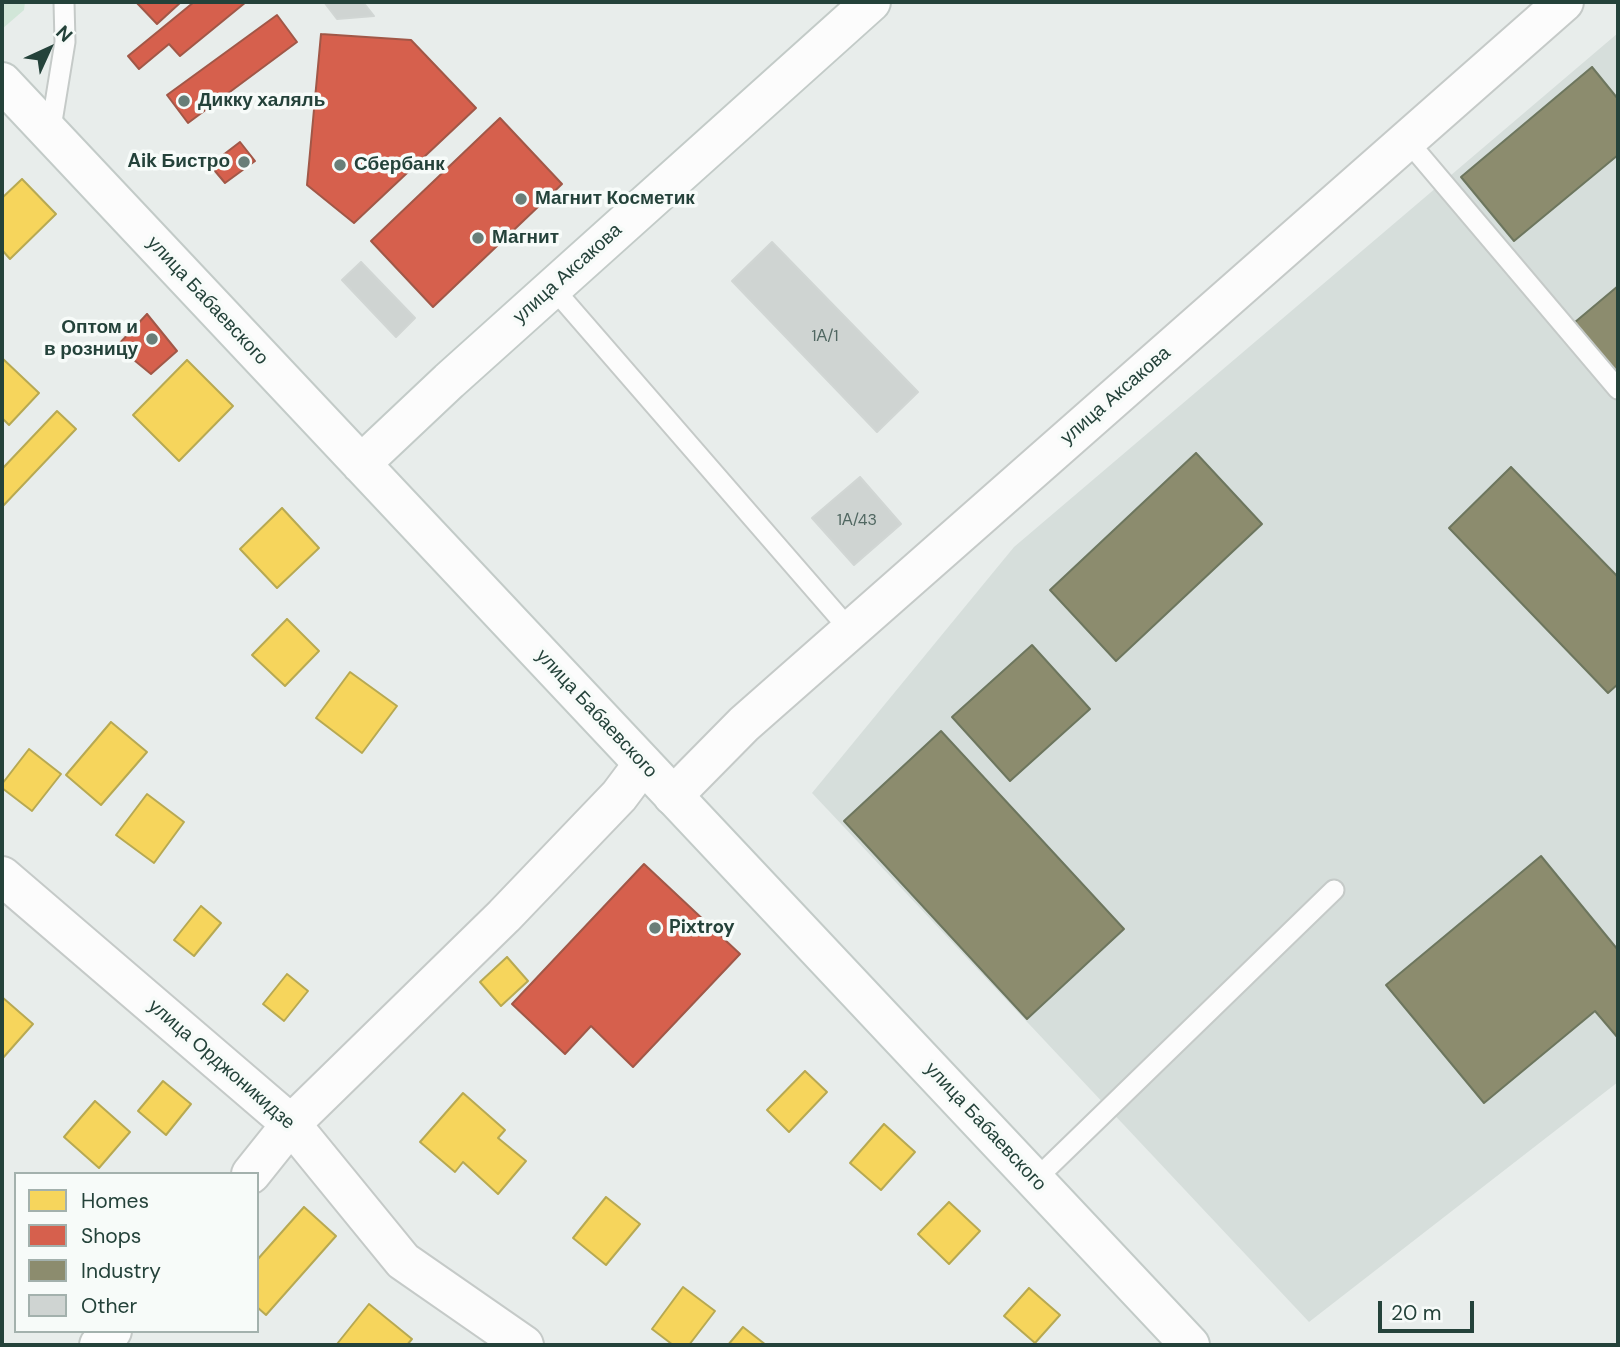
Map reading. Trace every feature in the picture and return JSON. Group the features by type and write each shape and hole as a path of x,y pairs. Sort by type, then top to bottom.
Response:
{"street":[{"name":"улица Аксакова","path":"361,464 871,2"},
{"name":"улица Аксакова","path":"673,796 744,724 1564,2"},
{"name":"улица Бабаевского","path":"2,82 1190,1345"},
{"path":"253,1172 291,1124 504,916 619,796 643,764"},
{"name":"улица Орджоникидзе","path":"2,876 291,1124 403,1261 524,1345"}],"lane":[{"path":"50,135 65,42 64,2"},
{"path":"1406,139 1618,389"},
{"path":"553,288 850,630"},
{"path":"1035,1180 1334,890"}],"shaded area":[{"path":"1618,33 1618,1082 1309,1322 812,793 1014,547"}],"green space":[{"path":"2,2 25,2 24,10 2,29"}],"building: Homes":[{"path":"22,179 56,214 10,259 2,250 2,198"},
{"path":"2,358 39,393 9,425 2,418"},
{"path":"187,360 233,406 179,461 133,415"},
{"path":"57,411 76,429 2,507 2,469"},
{"path":"282,508 319,548 277,588 240,549"},
{"path":"287,619 319,651 285,686 252,655"},
{"path":"350,672 397,706 362,753 316,718"},
{"path":"111,722 147,752 101,805 66,775"},
{"path":"29,749 61,774 32,811 2,788 2,784"},
{"path":"147,794 184,822 154,863 116,835"},
{"path":"201,906 221,923 194,956 174,940"},
{"path":"507,957 528,981 501,1006 480,982"},
{"path":"287,974 308,991 284,1021 263,1004"},
{"path":"2,997 33,1024 2,1059"},
{"path":"805,1071 827,1092 789,1132 767,1110"},
{"path":"163,1081 191,1104 166,1135 138,1111"},
{"path":"463,1093 505,1130 498,1138 526,1161 498,1194 463,1162 455,1172 420,1142"},
{"path":"95,1101 130,1132 99,1168 64,1137"},
{"path":"884,1124 915,1152 881,1190 850,1163"},
{"path":"606,1197 640,1224 606,1265 573,1238"},
{"path":"949,1202 980,1231 949,1264 918,1234"},
{"path":"304,1207 336,1236 266,1315 259,1309 259,1258"},
{"path":"683,1287 715,1311 689,1345 673,1345 652,1329"},
{"path":"1029,1288 1060,1315 1035,1343 1004,1316"},
{"path":"369,1304 412,1339 407,1345 337,1344"},
{"path":"743,1327 766,1345 728,1345"}],"building: Shops":[{"path":"136,2 181,2 157,24"},
{"path":"194,2 246,2 180,56 169,44 139,69 128,56"},
{"path":"277,15 297,42 188,123 167,95"},
{"path":"321,34 411,40 476,108 354,223 307,185"},
{"path":"500,118 562,184 433,307 371,241"},
{"path":"240,142 255,161 225,183 210,165"},
{"path":"147,314 177,351 151,374 117,346"},
{"path":"644,864 740,954 633,1067 591,1026 565,1054 512,1004"}],"building: Industry":[{"path":"1592,67 1618,99 1618,155 1514,241 1461,177"},
{"path":"1618,286 1618,388 1568,328"},
{"path":"1196,453 1262,524 1116,661 1050,590"},
{"path":"1511,467 1618,577 1618,684 1608,693 1449,528"},
{"path":"1032,645 1090,709 1010,781 952,717"},
{"path":"941,731 1124,929 1027,1019 844,821"},
{"path":"1541,856 1618,950 1618,1038 1595,1011 1484,1103 1386,985"}],"building: Other":[{"path":"324,2 363,2 374,16 337,19"},
{"path":"772,242 918,392 877,432 732,281"},
{"path":"361,262 415,318 396,337 342,280"},
{"path":"860,477 901,524 854,565 812,518"}],"place":[{"name":"Дикку халяль","path":"184,101"},
{"name":"Aik Бистро","path":"244,162"},
{"name":"Сбербанк","path":"340,165"},
{"name":"Магнит Косметик","path":"521,199"},
{"name":"Магнит","path":"478,238"},
{"name":"Оптом и в розницу","path":"152,339"},
{"name":"Pixtroy","path":"655,928"}]}
